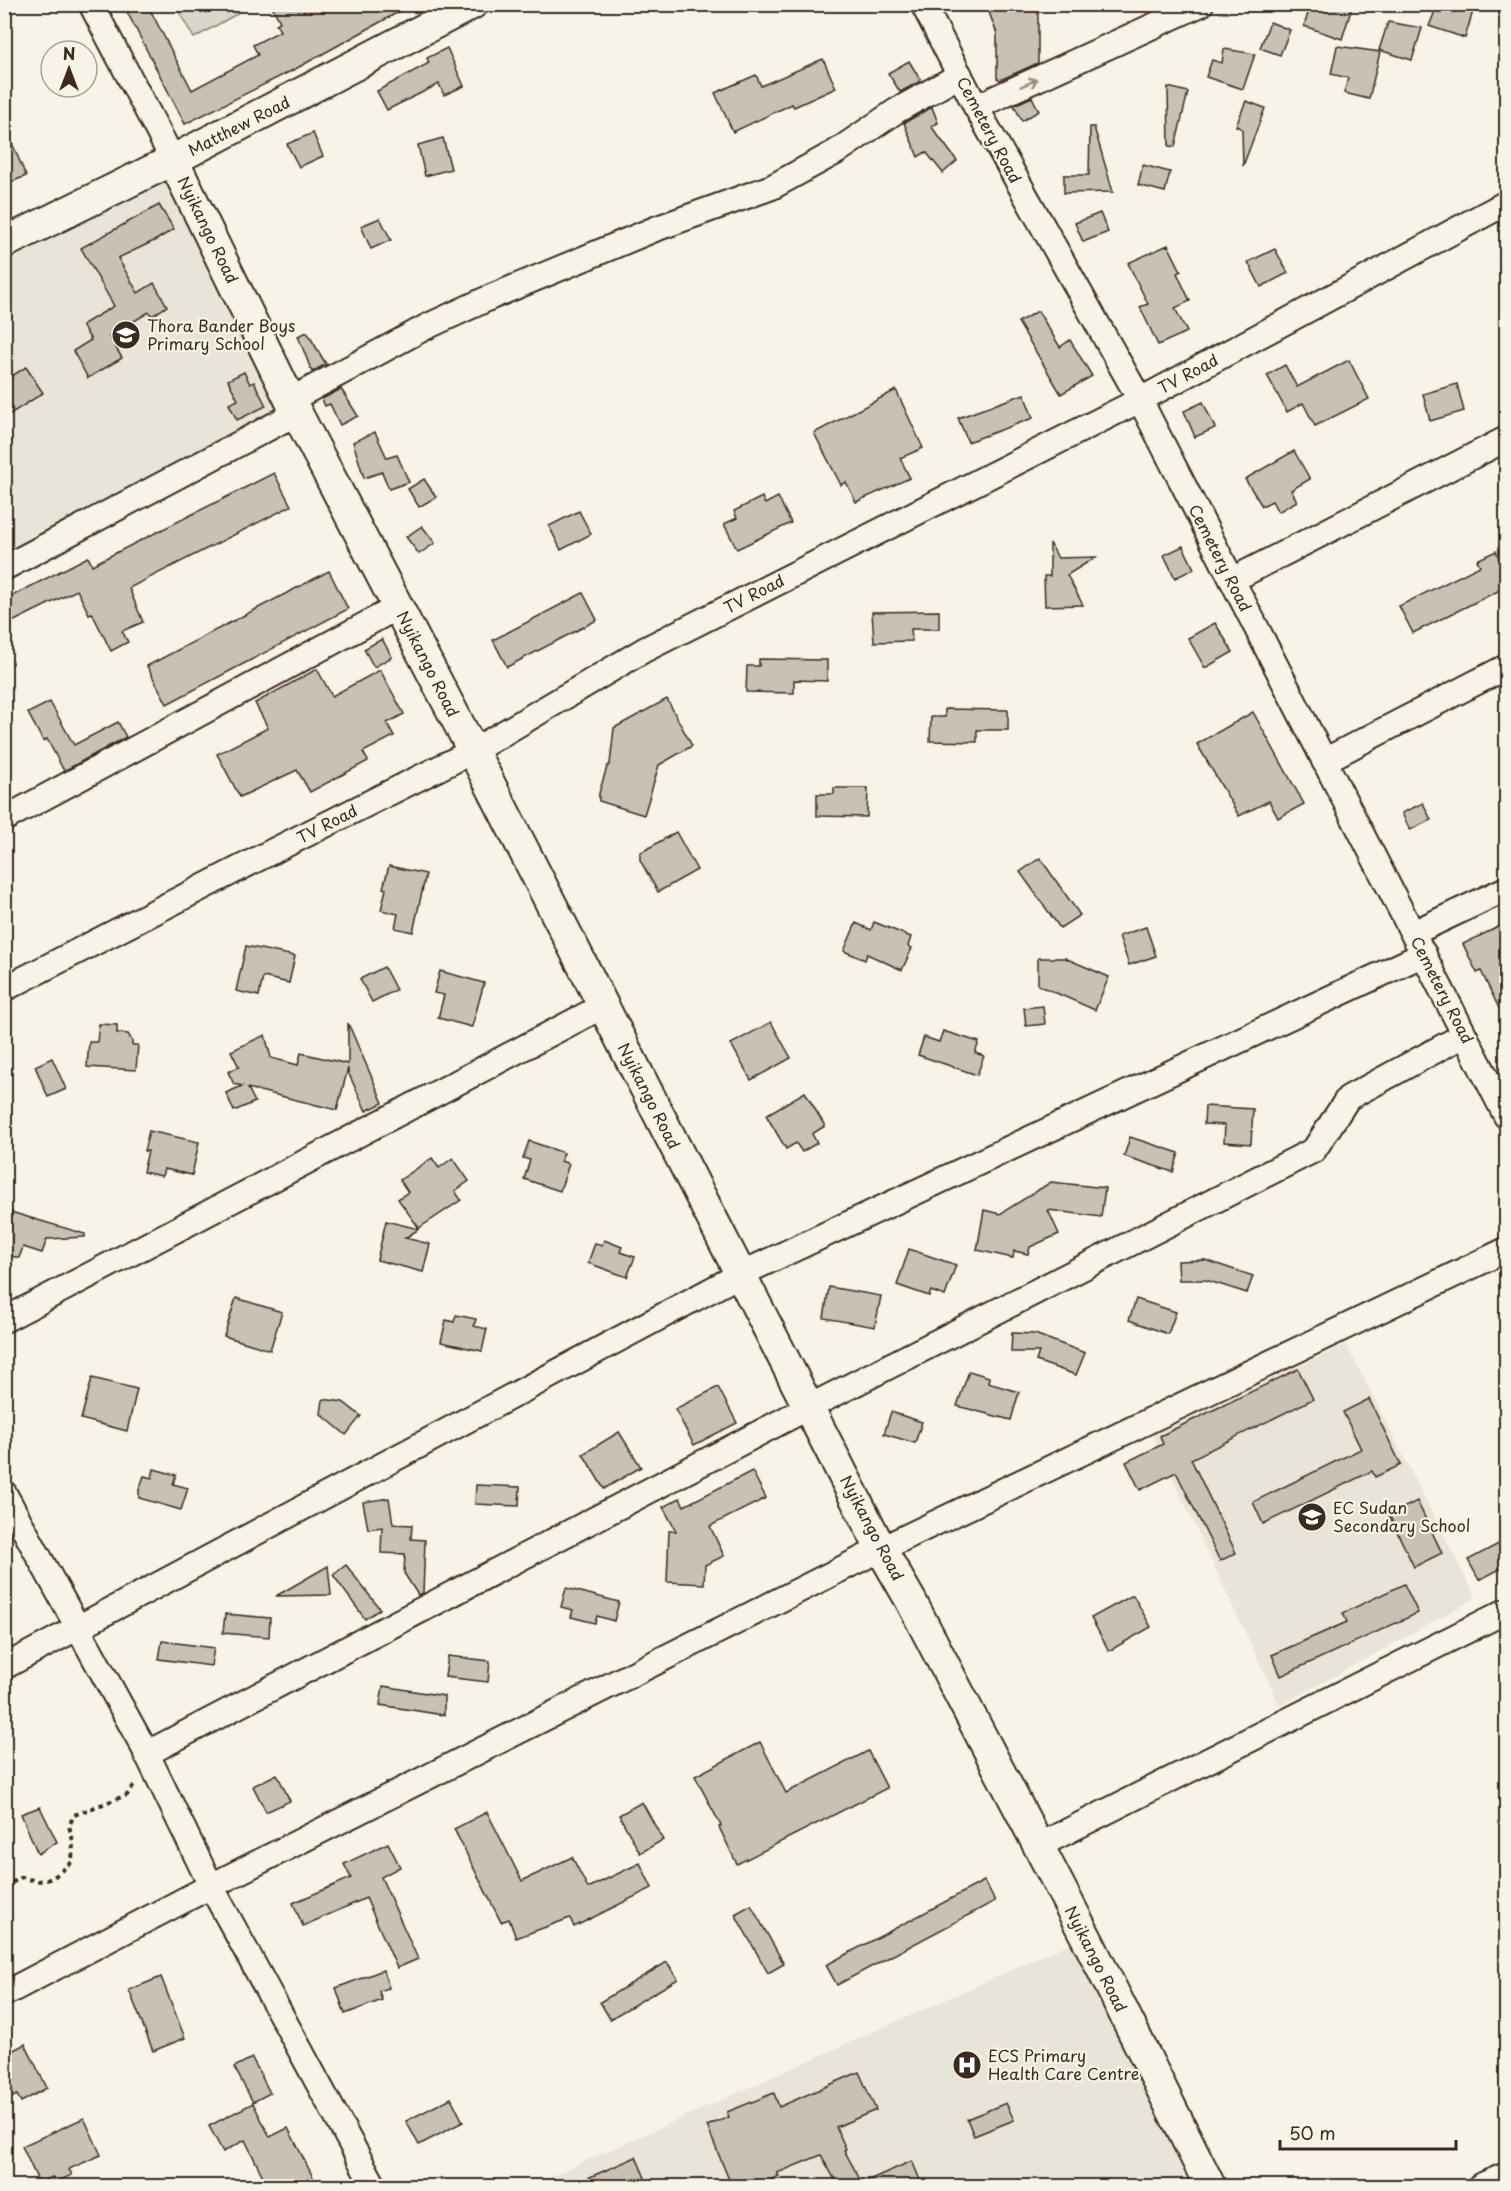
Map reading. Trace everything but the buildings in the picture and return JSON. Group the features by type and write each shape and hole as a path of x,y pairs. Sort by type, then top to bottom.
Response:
{"street":[{"name":"Nyikango Road","path":"91,4 173,160 294,407 473,751 881,1549 911,1601 1038,1846 1210,2187"},
{"name":"Matthew Road","path":"5,241 173,160 472,4"},
{"name":"Cemetery Road","path":"923,4 976,107 1140,400 1506,1116"},
{"path":"976,107 1202,4"},
{"path":"4,568 294,407 426,327 491,297 656,229 772,186 836,152 896,111 960,75"},
{"name":"TV Road","path":"4,990 473,751 644,650 1140,400 1506,203"},
{"path":"1232,580 1506,440"},
{"path":"4,819 398,607"},
{"path":"1324,761 1506,667"},
{"path":"4,1667 741,1274 1418,943 1506,889"},
{"path":"4,1320 603,1006"},
{"path":"145,1752 809,1407 1314,1150 1348,1098 1464,1035"},
{"path":"4,1994 211,1886 881,1549 1506,1250"},
{"path":"4,1492 145,1752 211,1886 374,2187"},
{"path":"1038,1846 1506,1611"},
{"path":"1480,2187 1506,2175"}],"path":[{"path":"4,1887 22,1877 36,1882 52,1879 72,1862 73,1841 69,1826 74,1815 127,1795 138,1782 145,1752"}],"shaded area":[{"path":"175,5 232,5 237,14 194,38"},
{"name":"Thora Bander Boys Primary School","path":"168,179 285,408 5,554 5,263"},
{"name":"EC Sudan Secondary School","path":"1346,1344 1476,1598 1280,1706 1152,1435"},
{"name":"ECS Primary Health Care Centre","path":"1071,1943 1194,2186 530,2186"}],"place":[{"name":"Thora Bander Boys Primary School","path":"126,335"},
{"name":"EC Sudan Secondary School","path":"1312,1517"},
{"name":"ECS Primary Health Care Centre","path":"967,2065"}]}
